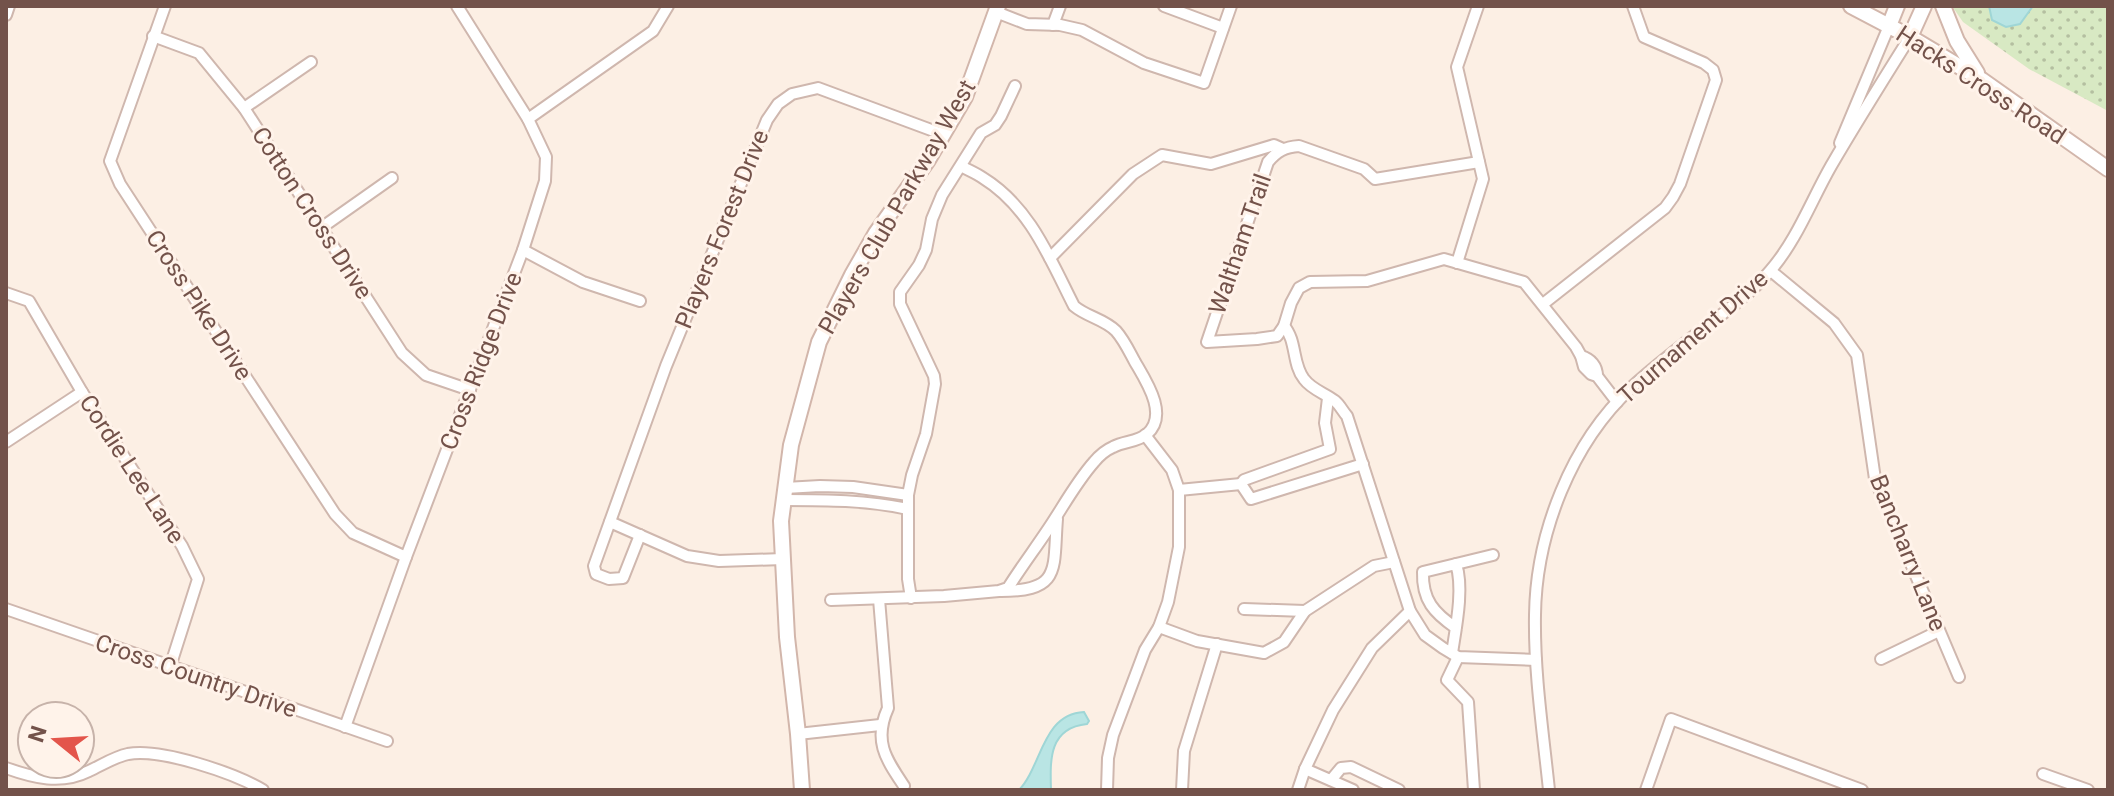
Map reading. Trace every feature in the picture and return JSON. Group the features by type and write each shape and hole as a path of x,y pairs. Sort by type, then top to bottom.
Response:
{"street":[{"path":"6,15 9,6"},
{"name":"Cross Pike Drive","path":"165,6 110,161 120,184 335,514 353,533 406,557"},
{"name":"Cross Ridge Drive","path":"345,727 523,250 545,181 546,157 528,119 457,6"},
{"path":"528,119 653,31 668,6"},
{"path":"1053,25 1060,6"},
{"path":"1164,6 1223,28"},
{"path":"997,9 1019,22 1082,30 1144,63 1204,83 1231,6"},
{"path":"1457,263 1483,179 1457,67 1478,6"},
{"path":"1543,304 1665,208 1680,184 1716,80 1713,70 1704,63 1644,37 1633,6"},
{"name":"Hacks Cross Road","path":"1851,6 1982,80 2108,168"},
{"name":"Tournament Drive","path":"1830,168 1897,6"},
{"name":"Tournament Drive","path":"1549,790 1536,660 1537,581 1549,528 1573,468 1589,439 1617,402 1771,271 1910,37 1924,6"},
{"path":"1943,6 1957,41 1982,80"},
{"name":"Players Club Parkway West","path":"802,790 787,637 781,521 791,445 819,342 876,233 928,160 965,97 997,9"},
{"name":"Cotton Cross Drive","path":"153,36 199,53 244,108 402,353 426,375 470,390"},
{"path":"244,108 311,62"},
{"path":"911,598 908,579 908,495 926,434 935,384 900,304 900,292 926,250 932,219 942,195 981,133 995,125 1015,86"},
{"name":"Players Forest Drive","path":"640,535 623,578 609,579 596,574 594,566 671,352 767,120 778,104 792,94 818,88 942,134"},
{"path":"1050,258 1133,174 1162,155 1211,164 1274,145 1281,150 1299,146 1364,169 1375,179 1479,162"},
{"name":"Waltham Trail","path":"1281,150 1275,152 1268,162 1207,342 1277,336 1284,326"},
{"path":"961,166 983,177 1030,221 1074,306 1083,314 1116,330 1151,391 1157,415 1154,426 1145,435 1113,447 1097,458 1080,478 1008,588 999,591"},
{"path":"321,228 392,178"},
{"path":"523,250 583,282 640,301"},
{"path":"1536,660 1455,655 1425,635 1410,611 1347,416 1335,401 1303,378 1291,334 1284,326 1291,303 1299,288 1310,282 1367,281 1444,259 1524,282 1581,356 1584,367 1597,376 1617,402"},
{"name":"Bancharry Lane","path":"1771,271 1834,323 1857,355 1875,479 1959,677"},
{"name":"Cordie Lee Lane","path":"6,293 29,301 82,392 182,546 198,579 170,667"},
{"path":"6,442 82,392"},
{"path":"1179,490 1241,484 1244,480 1330,449 1325,423 1328,398"},
{"path":"1107,790 1108,758 1113,735 1145,650 1159,627 1168,602 1179,547 1179,490 1172,470 1145,435"},
{"path":"1241,484 1251,499 1363,464"},
{"path":"785,494 840,487 908,495"},
{"path":"840,487 840,500"},
{"path":"865,502 866,489"},
{"path":"785,494 908,509"},
{"path":"831,600 1026,591 1041,585 1051,576 1058,514"},
{"path":"610,522 687,556 719,561 783,559"},
{"path":"1456,628 1438,616 1429,603 1423,572 1493,555"},
{"path":"1159,627 1197,641 1264,653 1284,642 1305,611 1374,566 1394,562"},
{"path":"1456,564 1459,573 1455,655 1447,680 1468,702 1474,790"},
{"path":"879,599 888,708 880,725 882,746 904,786"},
{"name":"Cross Country Drive","path":"6,609 387,741"},
{"path":"1244,609 1305,611"},
{"path":"1298,790 1333,710 1372,648 1410,611"},
{"path":"1881,659 1939,631"},
{"path":"1182,790 1184,751 1217,644"},
{"path":"1646,790 1671,719 1862,790"},
{"path":"798,734 880,725"},
{"path":"6,768 35,777 61,779 79,775 121,756 150,753 183,760 241,779 263,790"},
{"path":"1331,780 1341,768 1351,767 1399,790"},
{"path":"1305,769 1353,790"},
{"path":"2043,774 2088,790"}],"green space":[{"path":"1952,6 2108,6 2108,111 2029,69 1963,22"}],"water":[{"path":"1989,6 2033,6 2020,24 2006,27 1992,20"},
{"path":"1084,712 1089,721 1087,724 1065,732 1054,747 1051,790 1019,790 1051,731 1070,715"}]}
